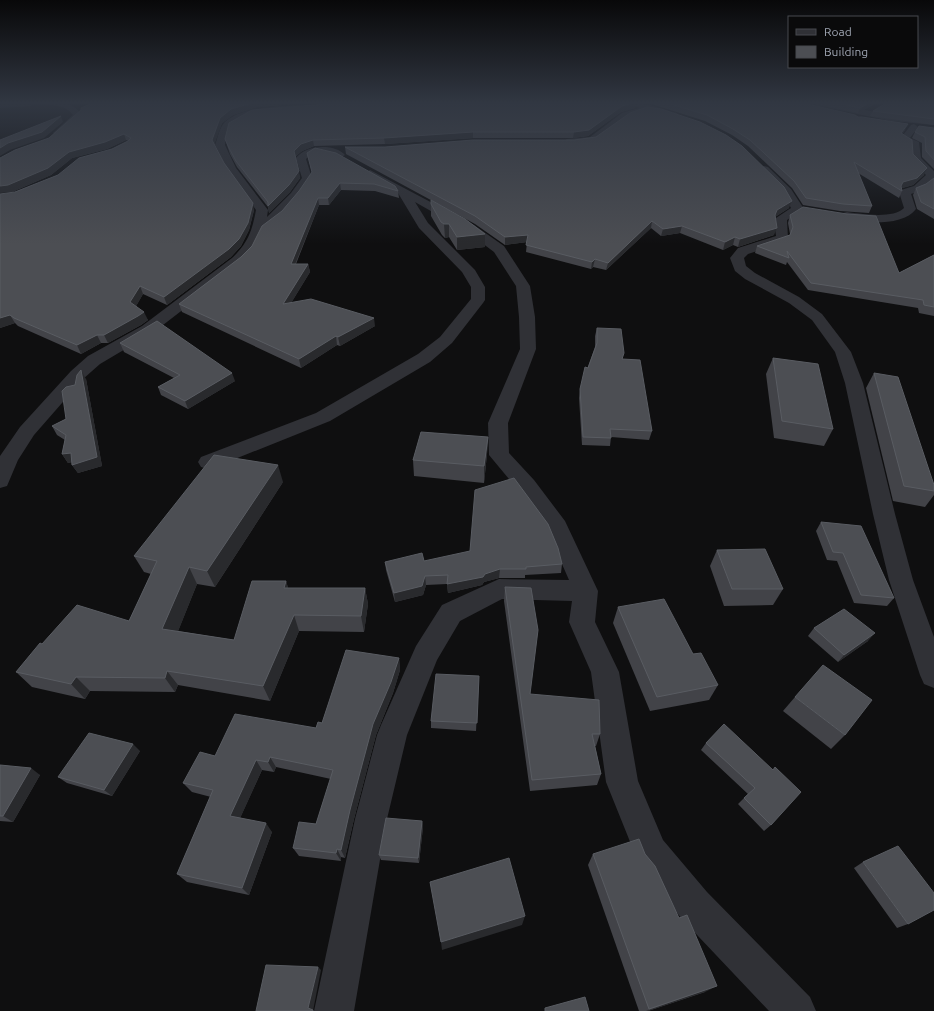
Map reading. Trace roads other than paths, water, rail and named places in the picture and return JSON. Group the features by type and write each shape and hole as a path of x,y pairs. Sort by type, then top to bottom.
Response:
{"street":[{"path":"0,481 8,460 27,431 77,375 94,360 148,329 237,261 248,250 258,231 262,210 232,169 222,149"},
{"path":"258,231 278,214 295,195 307,178 301,158 309,151 344,149"},
{"path":"834,214 879,219 897,217 909,212 910,209 905,192 918,188 932,176 929,170 916,159 916,149"},
{"path":"321,150 341,156 470,228 499,249 523,286 527,317 528,349 498,423 499,455 526,485 557,527 586,591 582,622 605,672 622,782 650,852 694,905 796,1011"},
{"path":"755,160 787,191 802,210 782,218 780,222 782,238 743,251 737,258 740,268 750,276 794,300 817,318 843,352 854,383 900,580 934,676"},
{"path":"208,462 323,417 424,358 446,340 478,300 478,287 468,270 423,225 403,191"},
{"path":"334,1011 371,819 392,735 426,655 451,613 499,589 586,591"}]}
